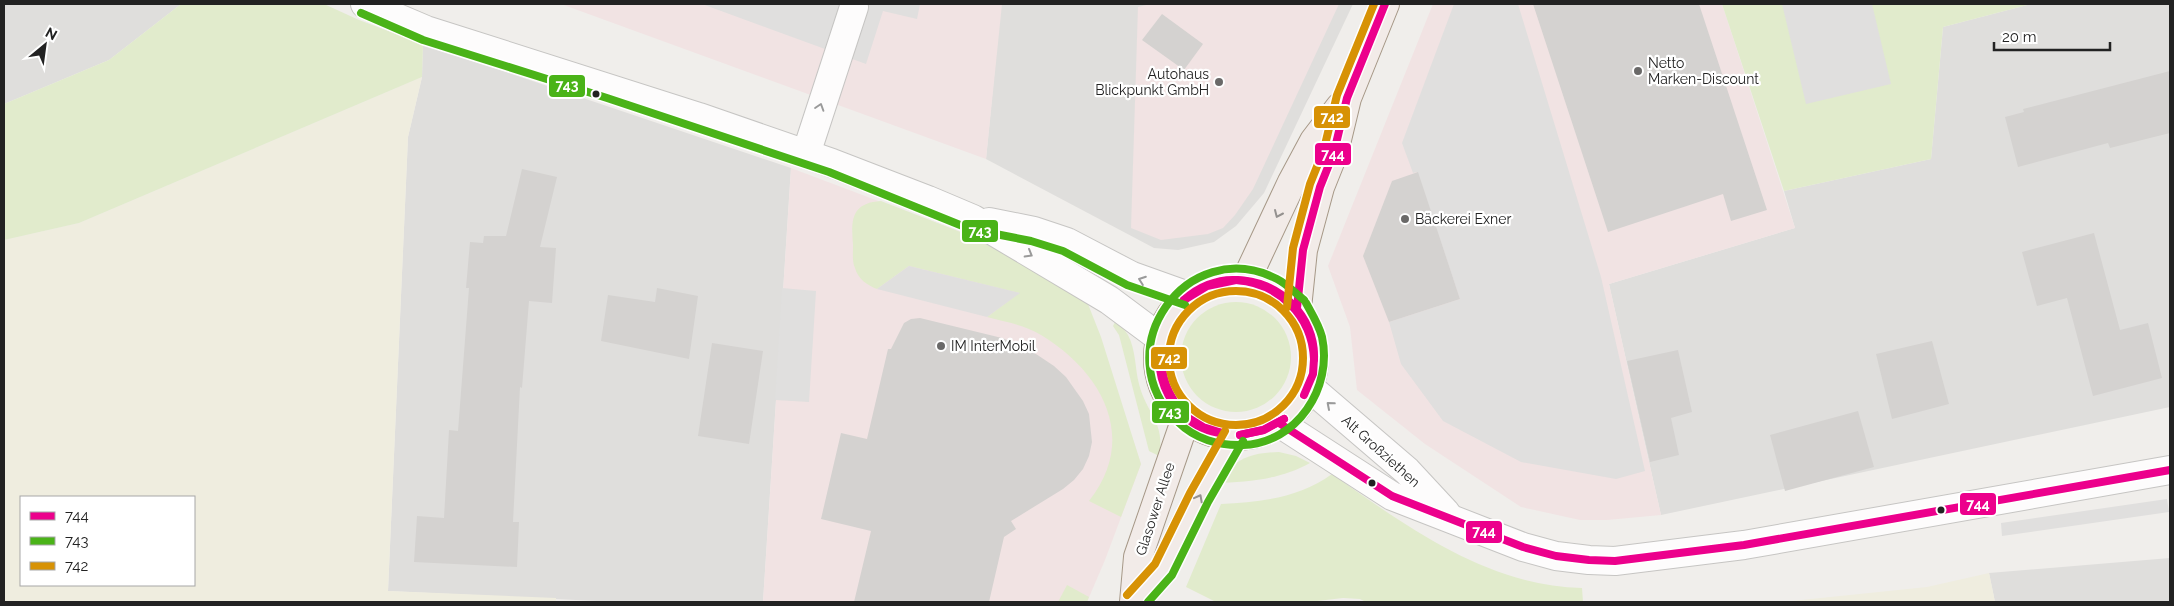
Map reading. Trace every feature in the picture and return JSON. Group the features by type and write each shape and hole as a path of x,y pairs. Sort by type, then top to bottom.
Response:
{"main road":[{"path":"1297,308 1303,250 1320,187 1334,152 1347,98 1385,4"},
{"path":"1246,280 1300,166 1314,141 1347,98"},
{"path":"1226,280 1246,280 1274,289 1297,308 1308,326 1314,346 1314,368 1309,388 1296,408 1279,423 1265,430 1234,436 1208,431 1186,418 1171,401 1162,381 1158,359 1160,338 1166,322 1188,296 1206,286 1226,280"},
{"name":"Glasower Allee","path":"1134,602 1138,557 1186,418"},
{"name":"Glasower Allee","path":"1134,602 1163,570 1199,497 1234,436"}],"street":[{"path":"365,4 426,30 601,85 806,154 973,219 1108,300 1160,338"},
{"path":"806,154 854,6"},
{"path":"973,219 1034,231 1067,242 1132,276 1188,296"},
{"name":"Alt Großziethen","path":"1309,388 1407,471 1450,518"},
{"name":"Alt Großziethen","path":"1279,423 1392,496 1523,547 1556,556 1589,560 1615,561 1744,545 2170,470"}],"shaded area":[{"path":"4,4 181,4 109,60 4,104"},
{"path":"561,4 1002,4 986,159"},
{"path":"702,4 920,4 917,19 883,11 866,64"},
{"path":"1001,4 1353,4 1264,193 1236,226 1214,242 1178,250 1154,248 986,159"},
{"name":"Autohaus Blickpunkt GmbH","path":"1150,4 1339,4 1253,189 1235,215 1223,228 1208,234 1161,240 1131,228 1138,7"},
{"path":"1433,4 1722,4 1795,228 1609,284 1661,515 1607,520 1580,520 1521,507 1425,444 1357,390 1350,327 1328,266"},
{"path":"1454,4 1518,4 1601,277 1645,471 1616,479 1521,462 1443,421 1401,364 1389,322 1460,299 1417,172 1413,173 1402,143"},
{"path":"1782,4 1872,4 1891,84 1806,104"},
{"path":"2031,4 2170,4 2170,407 1661,515 1609,284 1795,228 1784,191 1931,159 1943,27"},
{"path":"423,44 791,168 763,602 618,602 388,591 408,137 422,77"},
{"path":"422,77 408,137 388,591 556,598 556,602 4,602 4,240 79,223"},
{"name":"IM InterMobil","path":"791,168 963,233 1035,268 1086,299 1141,464 1087,602 763,602"},
{"path":"909,266 1020,293 987,317 877,289"},
{"path":"782,288 816,291 809,402 775,400"},
{"path":"2167,499 2169,512 2002,536 2001,523"},
{"path":"2170,558 2170,602 1995,602 1989,573"},
{"path":"1989,573 1995,602 1782,602 1927,587"}],"green space":[{"path":"181,4 324,4 359,20 423,44 422,77 79,223 4,240 4,104 109,60"},
{"path":"1722,4 2031,4 1943,27 1931,159 1784,191"},
{"path":"881,201 963,233 1035,268 1086,299 1101,337 1141,464 1121,517 1089,501 1104,477 1111,454 1112,431 1107,408 1096,387 1063,350 1041,335 1022,326 987,317 1019,293 909,266 877,289 866,283 858,275 853,260 852,228 855,214 864,205"},
{"path":"1236,302 1257,306 1275,318 1287,336 1291,357 1287,378 1275,396 1257,408 1236,412 1215,408 1197,396 1185,378 1181,357 1185,336 1197,318 1215,306"},
{"path":"1116,320 1128,335 1133,347 1142,394 1158,426 1160,435 1159,456 1149,451 1119,335 1113,326"},
{"path":"1279,452 1296,456 1310,463 1276,476 1240,482 1216,483 1230,468 1243,459 1259,454"},
{"path":"1332,474 1389,513 1449,550 1513,577 1547,585 1582,588 1583,602 1366,602 1360,599 1343,598 1309,602 1216,602 1186,587 1221,504 1251,502 1293,494"},
{"path":"1067,585 1089,597 1087,602 1058,602"}],"building":[{"name":"Netto Marken-Discount","path":"1533,4 1699,4 1767,210 1731,221 1723,194 1608,232"},
{"path":"1162,14 1203,44 1184,70 1142,40"},
{"path":"2170,71 2170,133 2110,148 2108,143 2018,167 2005,117 2024,112 2023,109"},
{"path":"522,169 557,177 540,247 556,248 552,303 529,301 522,388 520,387 513,522 519,522 517,567 414,562 417,516 444,518 449,430 458,431 469,288 466,288 470,242 483,243 484,236 506,236"},
{"name":"Bäckerei Exner","path":"1418,172 1460,299 1389,322 1363,256 1392,181"},
{"path":"2094,233 2120,330 2148,323 2162,378 2093,396 2067,298 2037,306 2022,252"},
{"path":"657,288 698,296 689,359 601,341 608,295 655,302"},
{"path":"920,318 1002,338 1030,350 1054,366 1066,377 1083,401 1089,414 1092,442 1089,456 1083,469 1063,489 1011,521 1016,529 1004,537 989,602 854,602 871,531 821,519 841,433 867,439 888,349 891,349 904,323 911,319"},
{"path":"1932,341 1949,404 1892,419 1876,354"},
{"path":"712,343 763,351 749,444 698,436"},
{"path":"1678,350 1692,412 1671,418 1679,455 1650,462 1627,361"},
{"path":"1858,411 1874,467 1785,491 1770,435"}],"transit line":[{"name":"742","path":"1287,307 1293,248 1310,184 1324,149 1337,95 1374,4"},
{"name":"744","path":"1297,308 1303,250 1320,187 1334,152 1347,98 1385,4"},
{"name":"743","path":"361,13 423,40 607,98 829,172 970,229 1031,241 1063,251 1127,285 1185,305"},
{"name":"743","path":"1304,300 1277,279 1244,269 1213,272 1186,286 1166,307 1153,334 1149,364 1157,394 1178,422 1200,437 1216,443 1234,445 1262,442 1280,434 1295,423 1307,409 1316,393 1322,375 1324,356 1321,333 1306,303"},
{"name":"744","path":"1184,300 1195,291 1208,285 1236,280"},
{"name":"744","path":"1184,300 1207,286 1236,280"},
{"name":"744","path":"1236,280 1252,282 1266,288 1290,304 1300,316 1307,329 1312,343 1314,359"},
{"name":"744","path":"1236,280 1266,286 1292,303 1309,329 1313,343 1314,359"},
{"name":"742","path":"1236,291 1262,296 1273,302 1283,311 1292,321 1298,332 1303,358 1298,384 1292,395 1283,405 1273,414 1262,420 1236,425 1210,420 1199,414 1189,405 1180,395 1174,384 1169,358 1174,332 1180,321 1189,311 1199,302 1210,296 1236,291"},
{"name":"744","path":"1160,352 1166,386 1185,416"},
{"name":"744","path":"1160,352 1160,370 1168,395 1185,416"},
{"name":"744","path":"1304,395 1313,374 1314,359"},
{"name":"744","path":"1185,416 1203,427 1222,433"},
{"name":"744","path":"1185,416 1202,428 1222,433"},
{"name":"744","path":"1240,435 1264,430 1284,419"},
{"name":"744","path":"1240,435 1263,430 1284,419"},
{"name":"744","path":"1279,423 1392,496 1523,547 1556,556 1589,560 1615,561 1744,545 2170,470"},
{"name":"742","path":"1127,595 1155,564 1190,493 1225,431"},
{"name":"743","path":"1148,602 1172,575 1208,502 1243,441"}],"place":[{"name":"Netto Marken-Discount","path":"1638,71"},
{"name":"Autohaus Blickpunkt GmbH","path":"1219,82"},
{"name":"Bäckerei Exner","path":"1405,219"},
{"name":"IM InterMobil","path":"941,346"}]}
